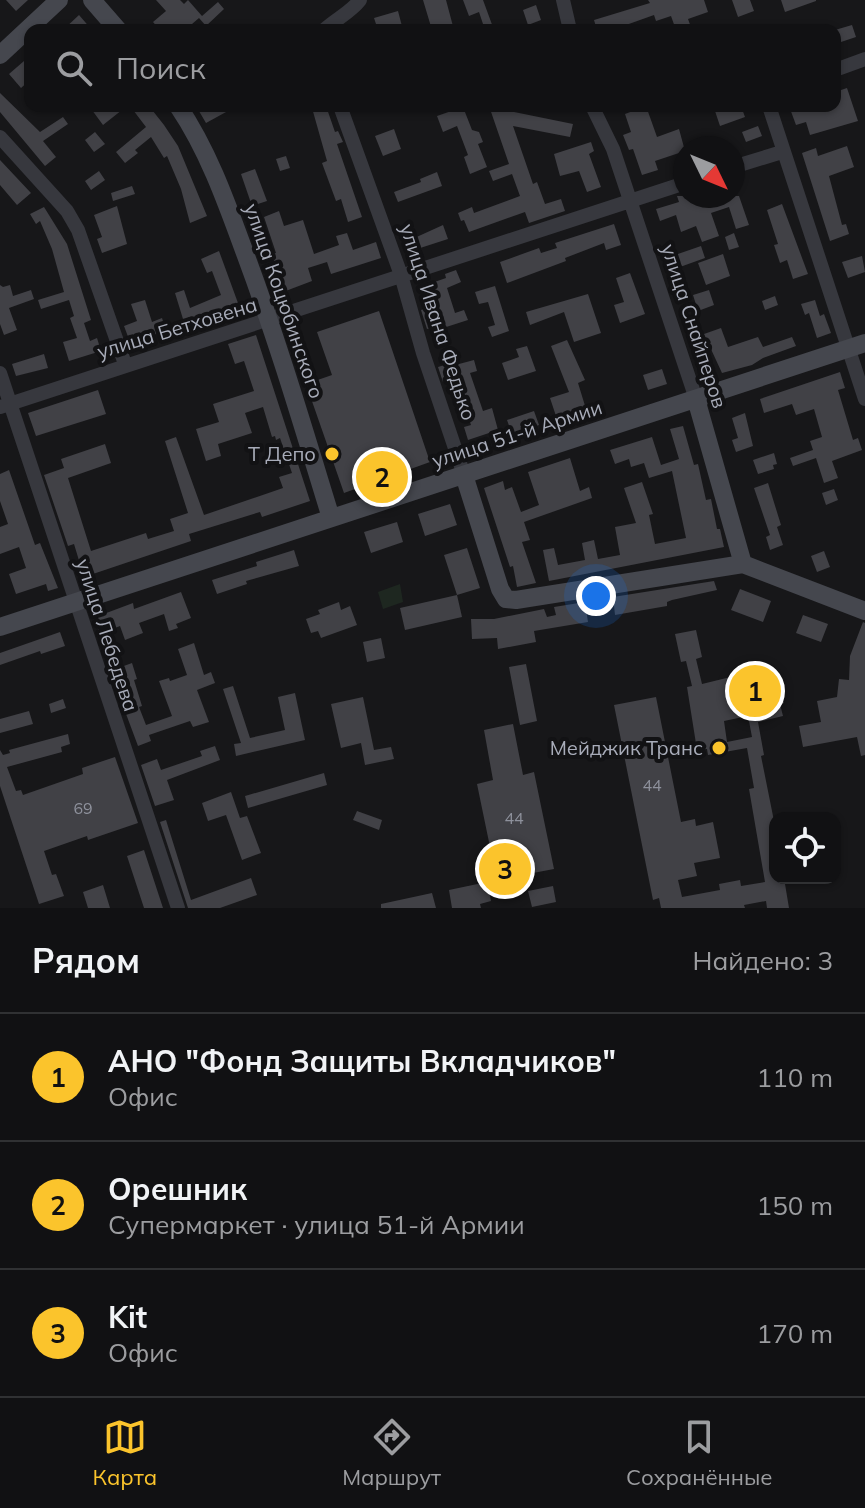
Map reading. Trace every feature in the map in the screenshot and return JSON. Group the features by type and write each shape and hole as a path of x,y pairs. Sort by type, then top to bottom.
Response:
{"main road":[{"path":"33,24 59,0"},
{"path":"92,0 113,24"},
{"path":"0,55 24,33"},
{"name":"улица Коцюбинского","path":"182,112 204,150 228,206 270,319 331,518"},
{"name":"улица 51-й Армии","path":"0,627 857,345"},
{"name":"улица Снайперов","path":"696,399 743,564"},
{"name":"улица Ивана Федько","path":"464,475 500,589 506,599 516,600 743,564"},
{"path":"743,564 865,611"}],"street":[{"path":"330,24 354,8 360,0"},
{"path":"569,1 570,24"},
{"path":"841,68 865,59"},
{"name":"улица Ивана Федько","path":"342,112 401,275 423,353 464,475"},
{"name":"улица Снайперов","path":"595,112 613,149 696,399"},
{"path":"771,112 782,152 857,345 865,399"},
{"path":"0,137 67,211 78,230 125,364"},
{"path":"745,163 782,152"},
{"name":"улица Бетховена","path":"6,406 125,364 673,187"},
{"name":"улица Лебедева","path":"0,373 6,406 178,908"}],"shaded area":[{"path":"400,584 403,602 383,609 378,592"}],"building":[{"path":"6,0 28,0 16,11"},
{"path":"156,0 180,0 184,4 188,0 202,16 218,2 224,9 208,24 199,18 192,24 155,24 153,22 166,11"},
{"path":"423,0 446,0 452,24 430,24"},
{"path":"463,0 483,0 492,24 483,24 479,12 469,16"},
{"path":"648,0 704,0 708,12 688,19 690,24 674,24 671,16 656,21 654,15 629,24 595,24 594,20 650,3"},
{"path":"732,0 750,0 754,11 738,17"},
{"path":"781,0 816,0 816,1 785,12"},
{"path":"536,5 541,20 528,24 523,10"},
{"path":"398,11 401,24 376,24 374,18"},
{"path":"79,15 87,24 69,24"},
{"path":"852,25 856,37 841,42 841,28"},
{"path":"24,61 24,85 21,88 9,74"},
{"path":"847,88 858,121 810,135 806,122 796,125 791,112 841,112 841,90"},
{"path":"0,93 40,132 63,117 68,124 43,141 56,157 45,166 0,112"},
{"path":"93,112 119,112 103,125"},
{"path":"135,112 154,112 164,125 178,146 207,216 190,223 181,189 167,156 164,158 151,137 125,163 116,152 146,127"},
{"path":"200,112 226,112 206,123"},
{"path":"313,112 328,112 335,132 338,131 343,142 337,144 362,217 348,222 341,199 336,201 322,163 327,161"},
{"path":"465,112 472,130 479,132 483,142 478,144 487,167 470,174 464,157 468,155 457,126 443,132 437,116"},
{"path":"491,112 514,112 573,124 570,137 513,126 533,184 537,182 545,204 561,199 565,211 529,223 525,212 469,232 458,213 472,207 474,213 520,196 512,174 493,181 489,171 509,164"},
{"path":"648,112 657,137 679,129 681,136 673,136 673,155 655,161 658,170 642,175 633,149 629,150 623,135 631,132 625,114"},
{"path":"715,112 743,112 745,117 720,126"},
{"path":"758,126 762,136 746,142 742,132"},
{"path":"394,129 401,149 383,156 375,136"},
{"path":"95,132 105,144 94,152 85,140"},
{"path":"591,142 594,151 589,154 601,187 587,192 579,171 560,176 554,154"},
{"path":"847,146 854,167 829,176 842,225 846,224 849,234 830,241 802,153 816,148 818,156"},
{"path":"286,156 290,168 280,171 276,159"},
{"path":"0,160 31,193 17,205 0,185"},
{"path":"255,169 267,201 252,206 241,174"},
{"path":"99,171 105,180 91,190 85,181"},
{"path":"437,172 442,186 398,202 394,192"},
{"path":"132,186 135,194 113,201 111,193"},
{"path":"673,204 673,208 726,208 711,213 719,236 702,242 696,226 681,232 676,215 660,221 656,209"},
{"path":"782,204 808,274 793,279 787,260 780,263 774,245 778,244 767,210"},
{"path":"117,206 127,244 102,253 97,239 102,237 94,215"},
{"path":"44,207 67,244 91,320 84,323 90,341 97,338 101,351 69,361 63,342 77,338 70,318 74,316 69,300 41,309 38,300 64,292 52,249 40,221 36,224 30,214"},
{"path":"729,208 743,208 749,225 736,229"},
{"path":"279,211 284,226 303,220 314,254 339,245 336,236 347,233 353,250 376,242 381,258 331,274 327,262 308,268 312,281 283,292 272,254 276,253 264,217"},
{"path":"614,224 621,245 606,250 604,243 507,283 500,262 539,248 541,253 557,248 555,243"},
{"path":"443,225 448,239 414,250 410,240"},
{"path":"734,233 739,247 729,250 725,237"},
{"path":"701,246 705,258 680,267 675,255"},
{"path":"219,251 242,314 230,318 226,308 195,321 197,328 187,332 175,293 184,290 190,308 221,295 212,271 207,273 201,259"},
{"path":"723,254 730,276 706,285 698,263"},
{"path":"862,256 865,272 848,278 842,262"},
{"path":"456,270 461,282 447,288 455,313 464,310 468,320 440,329 438,326 427,329 421,310 433,306 426,285 446,278 445,274"},
{"path":"677,270 686,295 677,299 668,273"},
{"path":"630,273 645,314 620,323 614,305 624,302 616,278"},
{"path":"0,285 10,285 13,296 31,290 34,299 9,308 17,330 4,335 0,324"},
{"path":"495,286 509,331 492,337 488,327 495,325 488,302 479,304 475,292"},
{"path":"709,290 714,305 698,311 693,295"},
{"path":"588,294 601,333 574,342 564,312 530,325 526,312"},
{"path":"775,296 778,305 765,310 762,301"},
{"path":"145,300 152,322 162,318 166,331 130,342 124,326 137,321 131,304"},
{"path":"815,300 820,316 824,314 831,333 817,338 809,313 805,315 801,304"},
{"path":"379,311 430,462 344,493 306,384 332,375 317,332"},
{"path":"721,328 728,347 758,337 763,347 792,337 796,346 752,365 722,373 704,334"},
{"path":"256,335 310,501 262,517 260,512 189,534 191,541 84,577 74,544 68,546 44,475 64,468 61,459 105,444 111,463 68,478 91,551 146,533 148,539 174,531 170,519 188,513 165,441 176,437 204,515 283,488 279,477 292,473 280,438 276,440 275,436 272,437 263,407 245,413 252,433 218,444 221,456 206,461 196,429 219,422 213,404 254,391 244,361 235,364 228,344"},
{"path":"567,340 585,380 578,383 586,409 557,419 550,398 569,392 551,346"},
{"path":"527,346 536,371 508,380 502,363 519,357 516,349"},
{"path":"455,352 459,364 474,360 477,371 470,373 483,411 492,408 498,430 468,440 464,427 471,425 456,378 443,382 438,367 448,364 445,355"},
{"path":"44,354 48,368 16,376 12,364"},
{"path":"662,369 667,384 648,390 643,375"},
{"path":"840,372 845,388 838,390 853,440 858,438 862,450 832,461 838,478 824,483 816,458 793,466 790,458 813,450 810,441 822,437 814,409 796,415 792,404 764,413 760,399"},
{"path":"98,390 106,414 36,436 28,413"},
{"path":"534,411 539,425 512,434 507,420"},
{"path":"745,413 753,446 736,452 732,440 738,438 732,418"},
{"path":"683,426 694,465 698,464 706,500 711,499 724,547 549,581 543,550 554,548 558,565 585,560 582,543 594,540 598,559 620,555 615,527 636,523 624,488 642,482 653,514 649,515 655,544 686,538 672,471 649,478 644,463 631,467 629,459 615,464 610,450 652,437 661,465 679,459 670,429"},
{"path":"774,453 777,464 773,465 774,469 758,474 753,460"},
{"path":"570,458 580,491 589,487 592,498 524,522 530,540 522,542 536,583 517,587 513,566 510,567 484,488 503,481 505,490 512,487 521,512 539,505 528,472"},
{"path":"9,470 35,545 40,543 58,588 48,591 46,584 16,594 9,574 26,568 19,547 0,554 0,527 8,524 0,501 0,474"},
{"path":"768,483 781,525 777,527 783,545 770,550 766,537 770,535 754,488"},
{"path":"834,489 838,500 826,505 822,493"},
{"path":"450,504 457,525 425,536 418,514"},
{"path":"397,522 403,542 371,553 364,532"},
{"path":"467,548 480,588 457,595 444,555"},
{"path":"294,550 299,566 246,581 247,584 217,594 212,580"},
{"path":"824,551 830,567 817,572 811,556"},
{"path":"714,581 717,590 672,600 667,602 667,606 615,615 613,597"},
{"path":"740,589 771,601 763,622 731,610"},
{"path":"181,592 191,618 176,624 178,628 169,631 164,614 139,623 143,633 125,640 120,626 100,634 93,618 133,603 134,609"},
{"path":"457,595 462,617 405,630 400,608"},
{"path":"339,602 341,610 350,606 357,625 321,638 318,631 311,633 306,619 320,614 318,610"},
{"path":"585,602 588,622 534,631 536,642 498,649 497,638 472,639 471,619 494,619 544,609 547,617 556,615 554,607"},
{"path":"803,615 828,624 821,642 796,633"},
{"path":"863,622 865,755 861,756 857,737 803,747 799,726 821,722 817,701 837,697 839,679 849,680 850,656"},
{"path":"696,630 702,657 696,659 702,684 755,671 756,676 776,672 784,703 780,704 783,716 758,722 772,812 769,812 769,884 785,884 789,908 767,908 766,901 744,905 745,908 661,908 659,898 653,900 614,705 656,697 681,822 695,819 696,826 713,822 720,858 694,863 697,876 678,880 682,897 720,890 719,884 740,880 741,886 765,882 749,789 754,788 747,748 708,755 707,749 697,750 687,687 692,686 686,661 681,662 675,634","holes":["748,716 752,737 727,742 724,721"]},
{"path":"60,632 65,646 0,665 0,653"},
{"path":"381,638 385,658 367,662 363,642"},
{"path":"194,643 204,675 211,672 215,683 197,690 209,722 193,727 190,721 149,735 151,741 138,746 110,671 132,663 142,706 139,707 146,725 172,716 159,681 187,675 178,649"},
{"path":"526,664 537,721 520,725 509,667"},
{"path":"233,686 250,738 285,730 278,697 295,693 305,740 236,756 234,744 241,743 223,689"},
{"path":"363,697 374,750 391,747 394,759 365,765 361,743 341,748 331,704"},
{"path":"63,699 66,708 51,713 49,704"},
{"path":"29,711 33,724 0,733 0,719"},
{"path":"513,724 523,775 534,772 554,869 507,878 507,874 496,876 477,784 493,780 484,730"},
{"path":"68,734 70,744 61,747 62,752 7,767 16,791 21,790 23,795 83,774 82,768 115,757 138,823 44,851 52,875 56,874 64,896 39,904 0,786 0,750 3,755 10,753 9,750"},
{"path":"215,746 220,760 167,780 174,800 155,806 141,765 157,759 161,770 202,756 200,751"},
{"path":"324,773 327,785 248,808 245,796"},
{"path":"231,792 240,818 247,816 261,853 242,860 226,815 208,821 202,803"},
{"path":"357,811 382,820 379,830 353,820"},
{"path":"166,820 191,900 251,878 257,895 220,908 188,908 160,822"},
{"path":"144,850 163,908 144,908 127,856"},
{"path":"487,882 491,901 480,904 481,908 452,908 449,890"},
{"path":"103,885 110,908 88,908 83,892"},
{"path":"553,886 556,902 532,907 528,891"},
{"path":"432,893 436,908 381,908 381,904"}],"place":[{"name":"Т Депо","path":"332,454"},
{"name":"Орешник","path":"382,477"},
{"name":"АНО \"Фонд Защиты Вкладчиков\"","path":"755,691"},
{"name":"Мейджик Транс","path":"719,748"},
{"name":"Kit","path":"505,869"}]}
